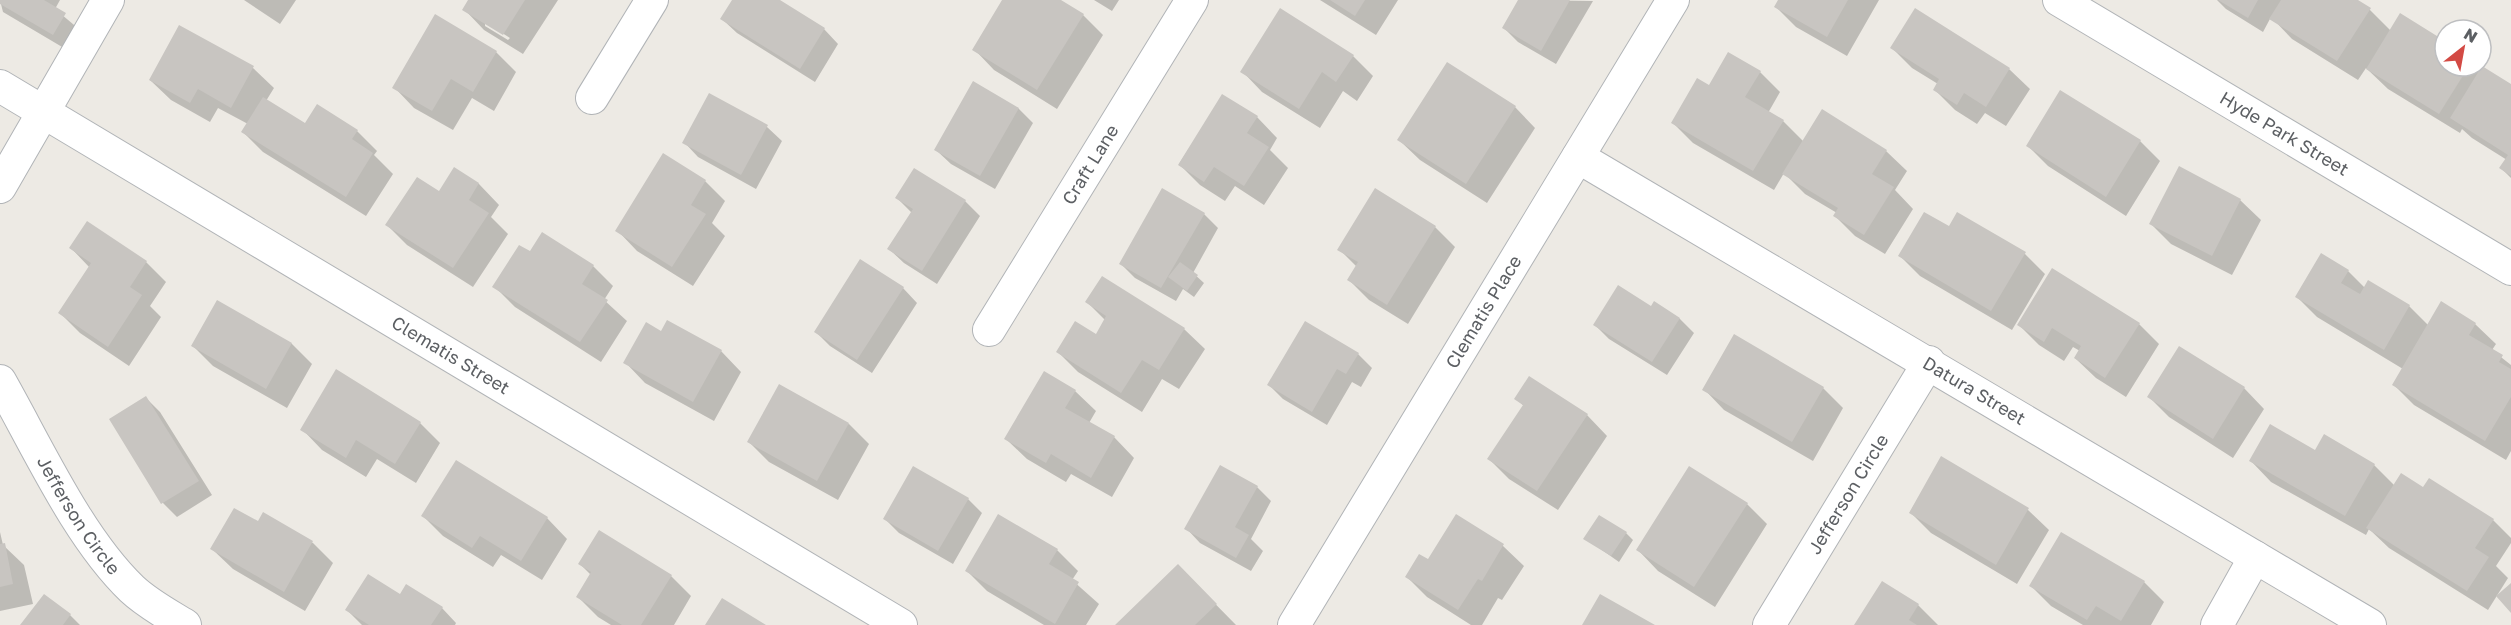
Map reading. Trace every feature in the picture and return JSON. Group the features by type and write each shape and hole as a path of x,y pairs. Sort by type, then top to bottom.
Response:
{"street":[{"path":"0,187 108,0"},
{"path":"592,98 652,0"},
{"name":"Craft Lane","path":"989,330 1192,0"},
{"name":"Clematis Place","path":"1294,625 1673,0"},
{"name":"Hyde Park Street","path":"2059,0 2511,269"},
{"name":"Clematis Street","path":"0,86 901,625"},
{"name":"Datura Street","path":"1578,158 1929,362 2370,625"},
{"name":"Jefferson Circle","path":"1769,625 1929,362"},
{"name":"Jefferson Circle","path":"0,381 98,552 132,589 150,604 185,625"},
{"path":"2217,625 2254,557"}],"building":[{"path":"0,0 44,0 66,13 53,35 0,4"},
{"path":"468,0 525,0 503,35 462,10"},
{"path":"732,0 780,0 825,28 800,69 720,19"},
{"path":"1002,0 1061,0 1084,14 1037,90 972,50"},
{"path":"1330,0 1365,0 1355,16"},
{"path":"1518,0 1570,0 1541,51 1502,28"},
{"path":"1778,0 1848,0 1827,37 1774,7"},
{"path":"2218,0 2258,0 2248,18"},
{"path":"2281,0 2358,0 2371,8 2337,61 2269,19"},
{"path":"1280,8 1354,55 1336,82 1322,72 1299,109 1240,72"},
{"path":"1915,8 2010,68 1986,107 1964,93 1957,105 1933,90 1939,79 1890,48"},
{"path":"2400,13 2433,34 2433,78 2462,78 2439,114 2366,69"},
{"path":"435,14 497,51 473,92 451,79 432,111 392,88"},
{"path":"179,25 254,66 231,108 198,89 190,103 149,80"},
{"path":"1728,52 1761,71 1745,97 1784,120 1753,171 1671,123 1697,78 1709,85"},
{"path":"1447,62 1516,106 1466,184 1397,140"},
{"path":"2493,73 2511,84 2511,176 2499,168 2508,155 2450,118 2475,78 2493,78"},
{"path":"973,81 1019,108 980,176 934,150"},
{"path":"2060,90 2141,140 2106,197 2026,146"},
{"path":"709,93 768,125 741,175 682,143"},
{"path":"1222,94 1258,116 1247,133 1269,147 1244,186 1214,167 1204,182 1178,165"},
{"path":"263,97 305,123 317,104 358,130 352,139 373,153 346,197 241,132"},
{"path":"1822,109 1887,150 1872,174 1894,187 1864,235 1833,216 1838,208 1782,174"},
{"path":"663,153 706,180 691,205 706,214 672,267 615,231"},
{"path":"2179,166 2241,199 2212,256 2149,224"},
{"path":"454,167 479,183 469,200 489,213 453,268 385,225 417,177 439,191"},
{"path":"914,168 966,200 922,271 887,249 913,209 895,198"},
{"path":"1162,188 1205,213 1161,288 1119,264"},
{"path":"1375,188 1436,226 1387,305 1347,280 1358,262 1337,250"},
{"path":"1924,212 1949,226 1957,212 2026,252 1991,311 1898,256"},
{"path":"87,221 147,261 130,287 142,295 108,347 58,313 91,263 69,248"},
{"path":"542,232 594,265 582,284 608,300 580,342 492,287 519,245 530,251"},
{"path":"2321,253 2349,270 2341,283 2360,294 2368,280 2410,305 2384,350 2295,297"},
{"path":"860,259 904,287 857,360 814,332"},
{"path":"1180,262 1198,275 1187,291 1168,277"},
{"path":"2052,268 2140,323 2105,378 2074,358 2081,346 2052,328 2044,342 2017,325"},
{"path":"1102,276 1185,328 1159,370 1142,360 1121,393 1056,352 1075,321 1096,334 1106,316 1085,302"},
{"path":"1618,285 1651,306 1654,301 1680,318 1652,362 1593,325"},
{"path":"217,300 292,343 266,389 191,346"},
{"path":"2441,301 2476,323 2469,335 2503,355 2499,362 2511,369 2511,397 2485,441 2392,385"},
{"path":"667,320 722,350 693,402 623,363 646,322 661,331"},
{"path":"1305,321 1359,353 1346,374 1337,369 1312,412 1267,385"},
{"path":"1734,334 1824,387 1792,442 1702,390"},
{"path":"2179,346 2245,387 2213,439 2147,397"},
{"path":"336,369 421,422 395,464 356,440 346,458 300,430"},
{"path":"1044,371 1076,390 1065,408 1115,436 1091,478 1051,454 1046,463 1004,439"},
{"path":"1529,376 1588,414 1537,491 1487,459 1523,405 1514,399"},
{"path":"779,384 849,423 817,481 747,442"},
{"path":"146,396 199,481 161,504 109,419"},
{"path":"2270,424 2315,450 2324,434 2375,464 2345,516 2249,461"},
{"path":"1941,456 2029,508 1996,565 1909,513"},
{"path":"456,460 548,517 521,561 480,536 472,548 421,516"},
{"path":"1220,465 1258,486 1235,527 1249,535 1236,558 1184,529"},
{"path":"913,466 969,498 938,551 883,519"},
{"path":"1689,466 1748,503 1694,587 1636,550"},
{"path":"2401,473 2423,487 2429,478 2494,519 2475,548 2489,557 2467,591 2366,528"},
{"path":"234,508 258,521 263,512 313,541 284,592 210,549"},
{"path":"998,514 1058,549 1049,564 1079,582 1055,624 965,571"},
{"path":"1456,514 1504,544 1482,581 1478,579 1458,610 1405,577 1419,554 1428,559"},
{"path":"1599,515 1627,532 1611,556 1583,539"},
{"path":"599,530 672,575 641,625 622,625 576,597 591,572 578,564"},
{"path":"2061,532 2145,581 2121,621 2096,606 2087,620 2029,586"},
{"path":"5,543 13,584 0,587 0,544"},
{"path":"1178,564 1217,604 1195,625 1115,625"},
{"path":"368,574 400,594 406,584 443,607 431,625 369,625 345,610"},
{"path":"1882,581 1919,604 1909,620 1917,625 1854,625"},
{"path":"2511,583 2511,613 2496,596"},
{"path":"44,594 71,614 63,625 20,625"},
{"path":"1600,594 1655,625 1582,625"},
{"path":"722,598 766,625 705,625"}]}
